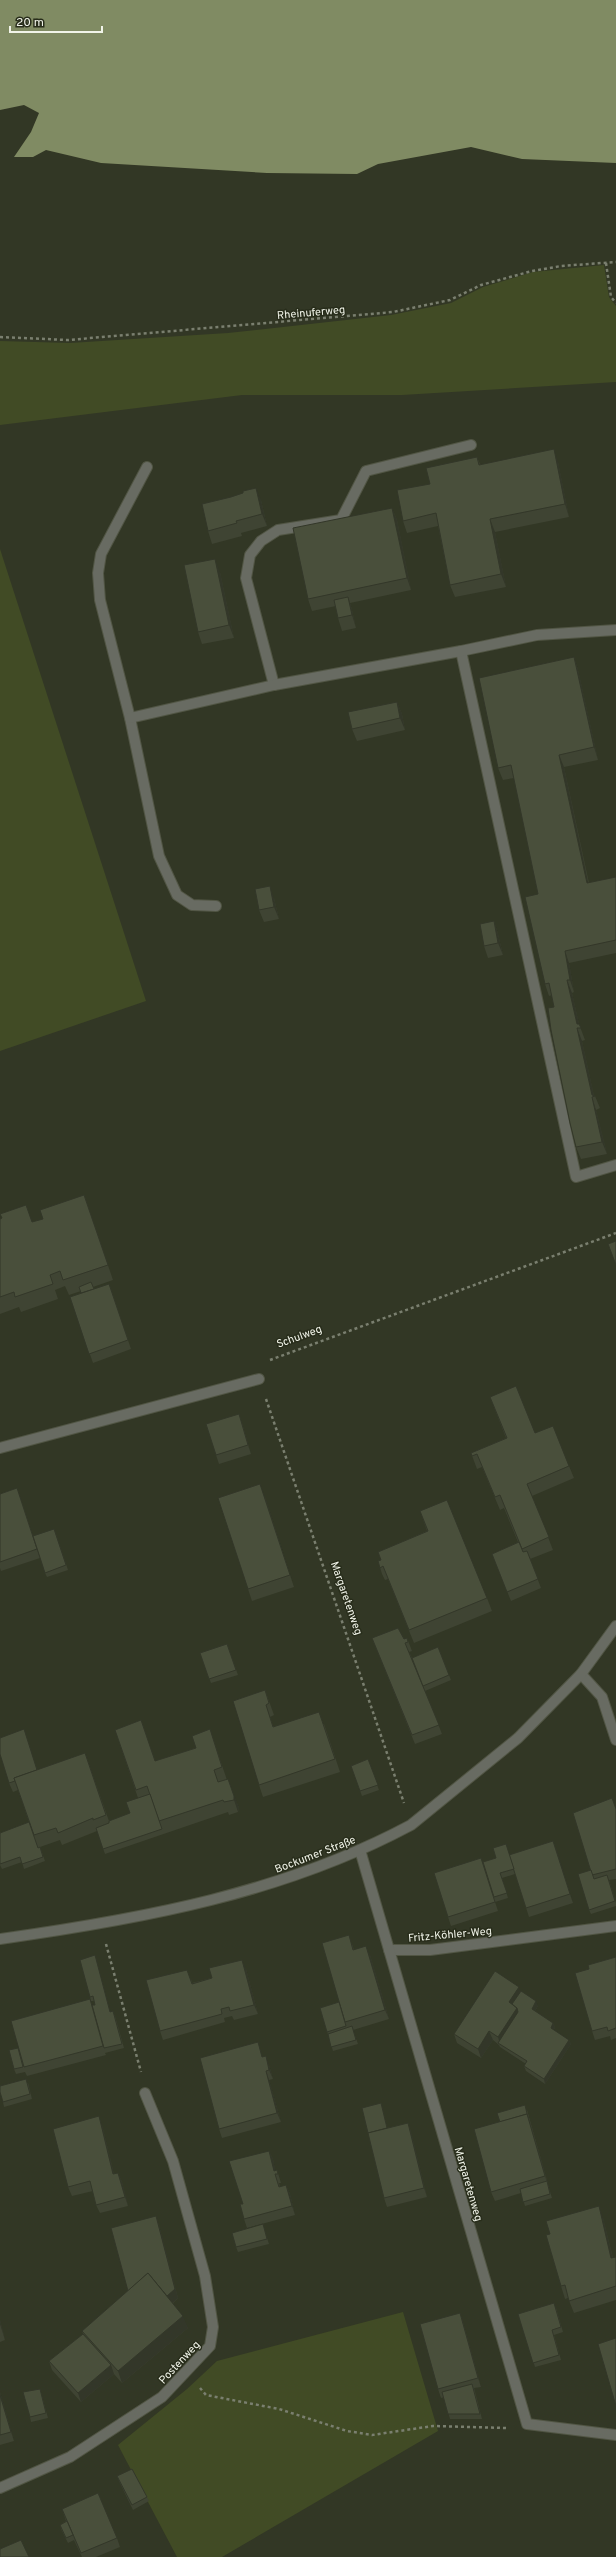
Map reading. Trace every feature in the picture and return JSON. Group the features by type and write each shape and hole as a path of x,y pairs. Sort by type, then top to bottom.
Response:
{"street":[{"path":"274,685 246,578 250,555 261,541 278,530 341,520 366,471 471,445"},
{"path":"147,467 108,537 101,554 98,573 100,600 130,718 159,856 177,894 192,905 216,906"},
{"path":"130,718 274,685 461,652 537,635 616,630"},
{"path":"461,652 576,1177 616,1165"},
{"path":"0,1448 259,1379"},
{"name":"Bockumer Straße","path":"0,1938 101,1924 248,1892 310,1871 360,1850 411,1824 518,1738 581,1674 616,1626"},
{"path":"581,1674 602,1697 616,1740"},
{"path":"360,1850 389,1950"},
{"name":"Fritz-Köhler-Weg","path":"389,1950 430,1950 616,1926"},
{"name":"Margaretenweg","path":"389,1950 527,2424"},
{"name":"Postenweg","path":"0,2488 70,2457 162,2397 187,2373 210,2346 212,2327 205,2276 172,2161 145,2094"},
{"path":"527,2424 616,2436"}],"path":[{"name":"Rheinuferweg","path":"0,337 68,340 393,312 450,300 482,285 532,271 561,266 616,262"},
{"path":"606,263 611,297 616,304"},
{"name":"Schulweg","path":"259,1379 255,1365 616,1233"},
{"name":"Margaretenweg","path":"259,1379 411,1824"},
{"path":"101,1924 145,2094"},
{"path":"187,2373 206,2395 279,2408 348,2431 372,2434 433,2426 507,2428 527,2424"}],"shaded area":[{"path":"0,0 616,0 616,163 522,159 471,147 378,164 357,174 267,173 101,163 46,150 33,157 14,157 31,132 39,113 24,105 0,110"},
{"path":"604,265 609,297 616,306 616,382 402,395 242,395 0,425 0,341 70,343 228,333 391,315 451,303 483,287 533,272"},
{"path":"0,549 146,1001 0,1051"},
{"path":"403,2312 438,2431 222,2557 177,2557 118,2445 187,2389 217,2361"}],"building":[{"path":"554,449 565,504 490,519 501,574 450,585 436,513 403,521 397,490 430,484 426,468 477,457 479,465"},
{"path":"256,488 262,514 208,531 202,504 231,497 243,493 243,491"},
{"path":"392,508 407,578 308,599 293,528"},
{"path":"215,559 229,625 198,632 184,565"},
{"path":"348,597 352,615 338,618 334,600"},
{"path":"574,657 594,747 559,755 587,883 616,877 616,940 565,951 570,980 567,980 577,1024 579,1024 581,1028 577,1028 592,1095 595,1096 592,1097 602,1142 576,1147 551,1030 548,1008 554,1007 549,983 545,984 525,897 538,894 511,765 498,768 479,678"},
{"path":"397,702 400,718 352,729 348,712"},
{"path":"270,886 274,907 259,910 255,889"},
{"path":"494,921 498,943 484,946 480,924"},
{"path":"84,1195 108,1265 63,1280 60,1271 50,1275 53,1284 15,1297 14,1292 0,1297 0,1219 2,1218 0,1214 26,1205 32,1222 43,1219 40,1210"},
{"path":"616,1241 616,1265 608,1244"},
{"path":"91,1282 94,1289 81,1293 79,1287"},
{"path":"109,1284 128,1340 89,1354 70,1297"},
{"path":"516,1386 535,1433 553,1426 569,1466 527,1484 549,1537 522,1549 500,1495 495,1497 477,1454 472,1456 471,1453 507,1438 490,1397"},
{"path":"239,1414 248,1445 216,1455 206,1424"},
{"path":"260,1484 290,1575 248,1589 218,1498"},
{"path":"17,1488 37,1549 0,1562 0,1494"},
{"path":"447,1500 487,1598 409,1630 383,1566 380,1568 378,1561 381,1560 378,1552 428,1531 420,1511"},
{"path":"54,1529 66,1565 45,1573 33,1536"},
{"path":"519,1542 523,1552 527,1551 538,1579 507,1592 492,1554"},
{"path":"398,1628 404,1639 407,1638 408,1642 405,1643 439,1725 412,1735 372,1638"},
{"path":"227,1644 236,1670 209,1679 200,1653"},
{"path":"438,1647 449,1675 423,1686 412,1658"},
{"path":"265,1690 269,1703 266,1705 273,1727 319,1712 335,1759 259,1785 233,1701"},
{"path":"141,1720 155,1761 196,1748 192,1736 210,1729 222,1767 214,1770 218,1782 228,1779 234,1800 224,1802 223,1800 159,1821 147,1786 136,1790 115,1730"},
{"path":"24,1729 37,1770 14,1778 15,1781 9,1783 0,1754 0,1738"},
{"path":"85,1753 106,1815 93,1820 93,1818 58,1833 56,1828 34,1835 14,1778"},
{"path":"368,1759 378,1785 360,1791 351,1766"},
{"path":"150,1794 162,1829 103,1849 96,1828 130,1813 126,1802"},
{"path":"612,1798 616,1809 616,1869 592,1875 573,1813"},
{"path":"29,1822 38,1848 40,1847 43,1857 22,1864 20,1857 0,1864 0,1833"},
{"path":"553,1841 570,1894 526,1908 509,1855"},
{"path":"506,1844 514,1869 500,1873 507,1893 494,1897 483,1862 496,1858 493,1848"},
{"path":"481,1858 495,1902 448,1917 434,1873"},
{"path":"591,1870 594,1879 607,1875 615,1901 589,1910 578,1874"},
{"path":"349,1935 353,1950 366,1946 385,2010 345,2022 322,1943"},
{"path":"95,1955 110,2012 113,2011 122,2044 104,2048 92,2005 95,2005 93,1996 90,1997 80,1960"},
{"path":"616,1957 616,2028 608,2031 607,2027 592,2031 575,1973 589,1969 588,1965"},
{"path":"242,1960 254,2005 230,2011 229,2007 221,2009 222,2014 160,2031 146,1980 187,1970 192,1984 212,1978 209,1968"},
{"path":"495,1971 519,1987 509,2002 517,2008 498,2037 489,2031 478,2049 454,2034"},
{"path":"521,1991 536,2001 532,2009 553,2023 551,2028 569,2040 544,2079 524,2066 527,2061 498,2043 518,2012 517,2008 512,2004"},
{"path":"90,1999 103,2046 24,2067 11,2021"},
{"path":"339,2002 346,2026 327,2032 320,2008"},
{"path":"352,2026 356,2040 331,2047 328,2034"},
{"path":"258,2042 262,2057 266,2056 269,2070 266,2071 277,2113 219,2129 200,2058"},
{"path":"18,2048 23,2067 14,2069 9,2050"},
{"path":"26,2079 30,2094 3,2102 0,2086"},
{"path":"381,2103 387,2128 368,2133 362,2108"},
{"path":"525,2105 528,2118 527,2114 500,2122 497,2113"},
{"path":"527,2114 545,2176 491,2192 474,2129"},
{"path":"99,2116 113,2174 118,2173 125,2197 96,2205 90,2181 68,2187 53,2129"},
{"path":"408,2123 424,2188 384,2198 368,2133"},
{"path":"269,2151 274,2171 277,2170 278,2174 275,2174 279,2187 286,2185 292,2206 244,2219 240,2204 243,2204 229,2161"},
{"path":"547,2181 550,2194 523,2202 520,2189"},
{"path":"599,2206 611,2258 616,2257 616,2286 569,2301 565,2285 561,2286 546,2235 550,2234 546,2221"},
{"path":"156,2216 175,2289 167,2296 148,2273 128,2291 111,2228"},
{"path":"263,2224 267,2239 236,2247 232,2233"},
{"path":"148,2273 183,2316 118,2371 82,2331"},
{"path":"554,2303 561,2327 552,2330 559,2355 533,2363 518,2314"},
{"path":"460,2313 478,2378 438,2389 420,2324"},
{"path":"83,2334 111,2365 78,2393 49,2361"},
{"path":"616,2338 616,2406 598,2344"},
{"path":"472,2384 480,2414 448,2414 442,2392"},
{"path":"40,2389 46,2413 30,2417 23,2392"},
{"path":"0,2395 11,2432 0,2435"},
{"path":"132,2469 147,2497 132,2505 117,2476"},
{"path":"98,2493 117,2538 81,2553 62,2509"},
{"path":"67,2521 73,2535 66,2538 60,2525"},
{"path":"21,2540 29,2557 0,2557 0,2549"}]}
